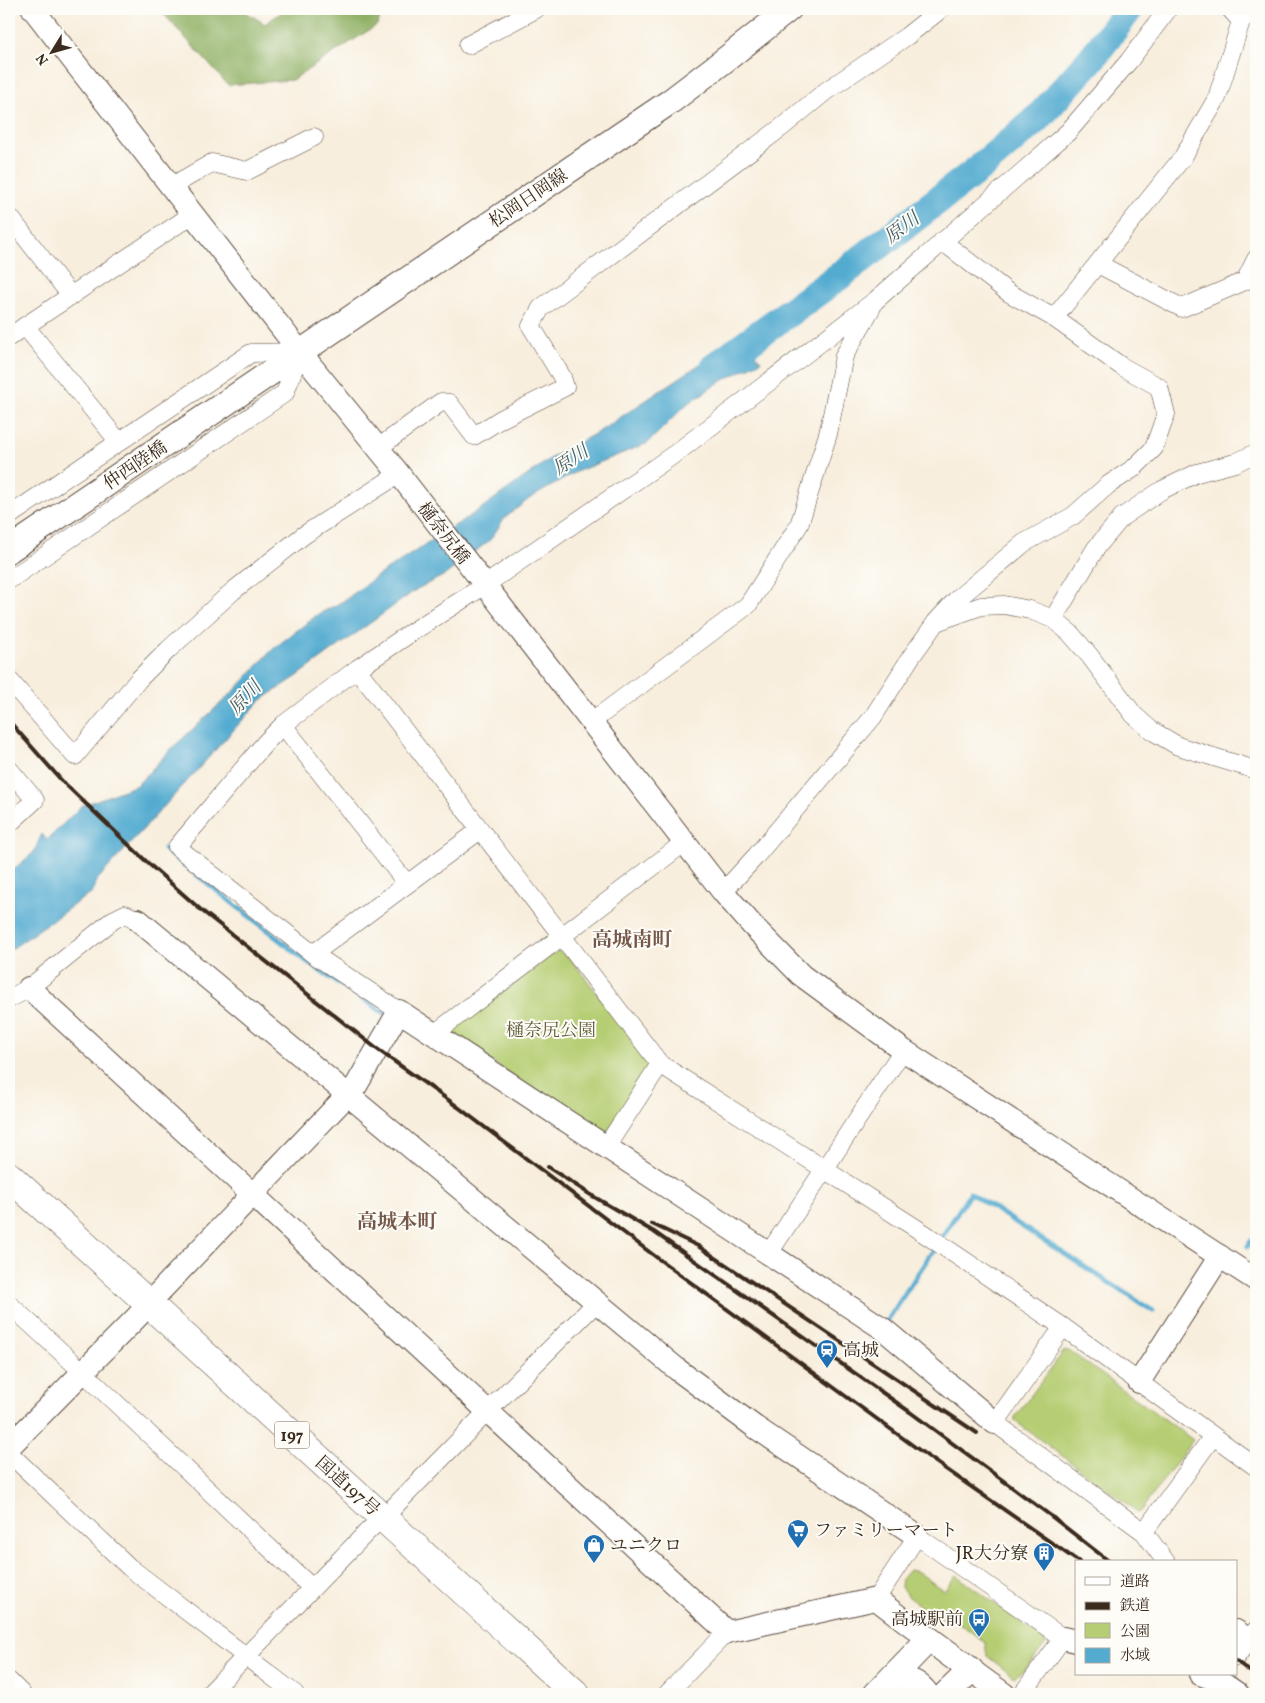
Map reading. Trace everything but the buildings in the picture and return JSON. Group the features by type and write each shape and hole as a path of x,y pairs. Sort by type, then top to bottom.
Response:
{"highway":[{"name":"国道197号","path":"9,1176 229,1398 576,1694"},
{"name":"国道197号","path":"9,1196 143,1310"},
{"name":"国道197号","path":"377,1524 552,1694"}],"main road":[{"name":"松岡日岡線","path":"261,379 671,100 789,9"},
{"name":"仲西陸橋","path":"9,550 261,379"},
{"path":"884,1686 930,1639 971,1670 946,1694"}],"street":[{"name":"樋奈尻橋","path":"33,9 300,352 405,482 723,892 752,925 801,974 903,1050 1256,1280"},
{"path":"378,448 441,402 449,403 474,436 501,419 565,387 562,376 531,326 541,308 782,127 826,91 907,36 941,9"},
{"path":"1165,1560 1144,1532 995,1423 882,1328 314,954 177,847 266,742 283,725 481,580 676,453 876,300 1068,132 1130,61 1168,9"},
{"path":"1054,318 1183,157 1217,98 1235,15 1255,9"},
{"path":"468,45 526,11"},
{"path":"172,186 212,163 247,171 314,137"},
{"path":"9,338 193,214"},
{"path":"9,216 71,296"},
{"path":"723,892 756,856 873,717 911,657 936,622 956,600 1024,543 1073,516 1108,485 1134,468 1154,448 1166,414 1160,387 1121,366 1054,318 1009,293 942,241"},
{"path":"1098,264 1182,308 1245,281 1256,259"},
{"path":"592,722 748,605 799,524 828,434 844,356 876,300"},
{"path":"25,326 119,442"},
{"path":"9,516 251,353 300,352 284,393 9,580"},
{"path":"1053,619 1096,548 1122,518 1162,490 1197,473 1235,462 1256,453"},
{"path":"9,680 75,756 140,679 168,650 233,591 304,535 405,482"},
{"path":"936,622 981,606 1004,605 1030,610 1053,619 1070,633 1134,715 1151,730 1178,746 1256,770"},
{"path":"357,669 660,1064 922,1232 1063,1327 1256,1467"},
{"path":"283,725 407,884"},
{"path":"9,769 35,800 9,824"},
{"path":"314,954 480,830"},
{"path":"434,1034 685,842"},
{"path":"9,999 29,988 113,920 125,914 138,920 678,1370 754,1427 1069,1640 1022,1694"},
{"path":"29,988 728,1632"},
{"path":"9,1448 348,1095 356,1086 399,1011"},
{"path":"769,1253 903,1050"},
{"path":"606,1147 660,1064"},
{"path":"1139,1382 1220,1256"},
{"path":"209,1694 596,1303"},
{"path":"9,1304 312,1588"},
{"path":"995,1423 1063,1327"},
{"path":"1144,1532 1213,1436"},
{"path":"9,1453 129,1567 295,1694"},
{"path":"667,1694 728,1632 876,1599 917,1536"},
{"path":"876,1599 930,1639"},
{"path":"971,1670 1004,1694"},
{"path":"1214,1676 1238,1694"},
{"path":"884,1686 900,1677 921,1685 928,1694"},
{"path":"9,1681 22,1694"}],"green space":[{"path":"159,9 241,9 265,24 286,9 384,9 377,25 292,80 228,85"},
{"name":"樋奈尻公園","path":"557,951 566,953 649,1060 649,1069 608,1131 600,1132 452,1036 452,1030"},
{"path":"1064,1351 1069,1351 1075,1355 1193,1440 1139,1513 1015,1421 1015,1417"},
{"path":"909,1570 918,1572 944,1591 956,1575 1047,1642 1025,1670 1014,1677 987,1656 985,1642 952,1618 934,1617 908,1596 901,1587 902,1578"}],"water":[{"path":"742,336 761,361 718,383 686,405 648,443 576,472 529,499 505,518 490,540 445,575 417,589 260,701 98,879 91,894 9,951 9,873 33,853 42,834 47,840 81,806 137,785 169,751 236,689 273,649 317,615 345,600 377,576 476,512 554,456 600,431"}],"waterway":[{"name":"原川","path":"715,366 838,277 981,167 1039,117 1092,58 1129,9"},
{"path":"164,849 314,967 384,1013"},
{"path":"942,1237 970,1193 1153,1311"},
{"path":"1248,1246 1251,1241 1256,1239"},
{"path":"887,1321 934,1249"}],"railway":[{"path":"9,721 62,781 150,865 201,910 377,1049 458,1107 656,1257 930,1458 1076,1560"},
{"path":"548,1167 654,1232 910,1412 1107,1560"},
{"path":"652,1224 698,1246 977,1433"},
{"path":"1238,1662 1256,1676"}],"place":[{"name":"高城","path":"827,1369"},
{"name":"ファミリーマート","path":"798,1549"},
{"name":"ユニクロ","path":"594,1564"},
{"name":"JR大分寮","path":"1044,1572"},
{"name":"高城駅前","path":"979,1638"}],"district":[{"name":"高城南町","path":"632,939"},
{"name":"高城本町","path":"397,1221"}]}
